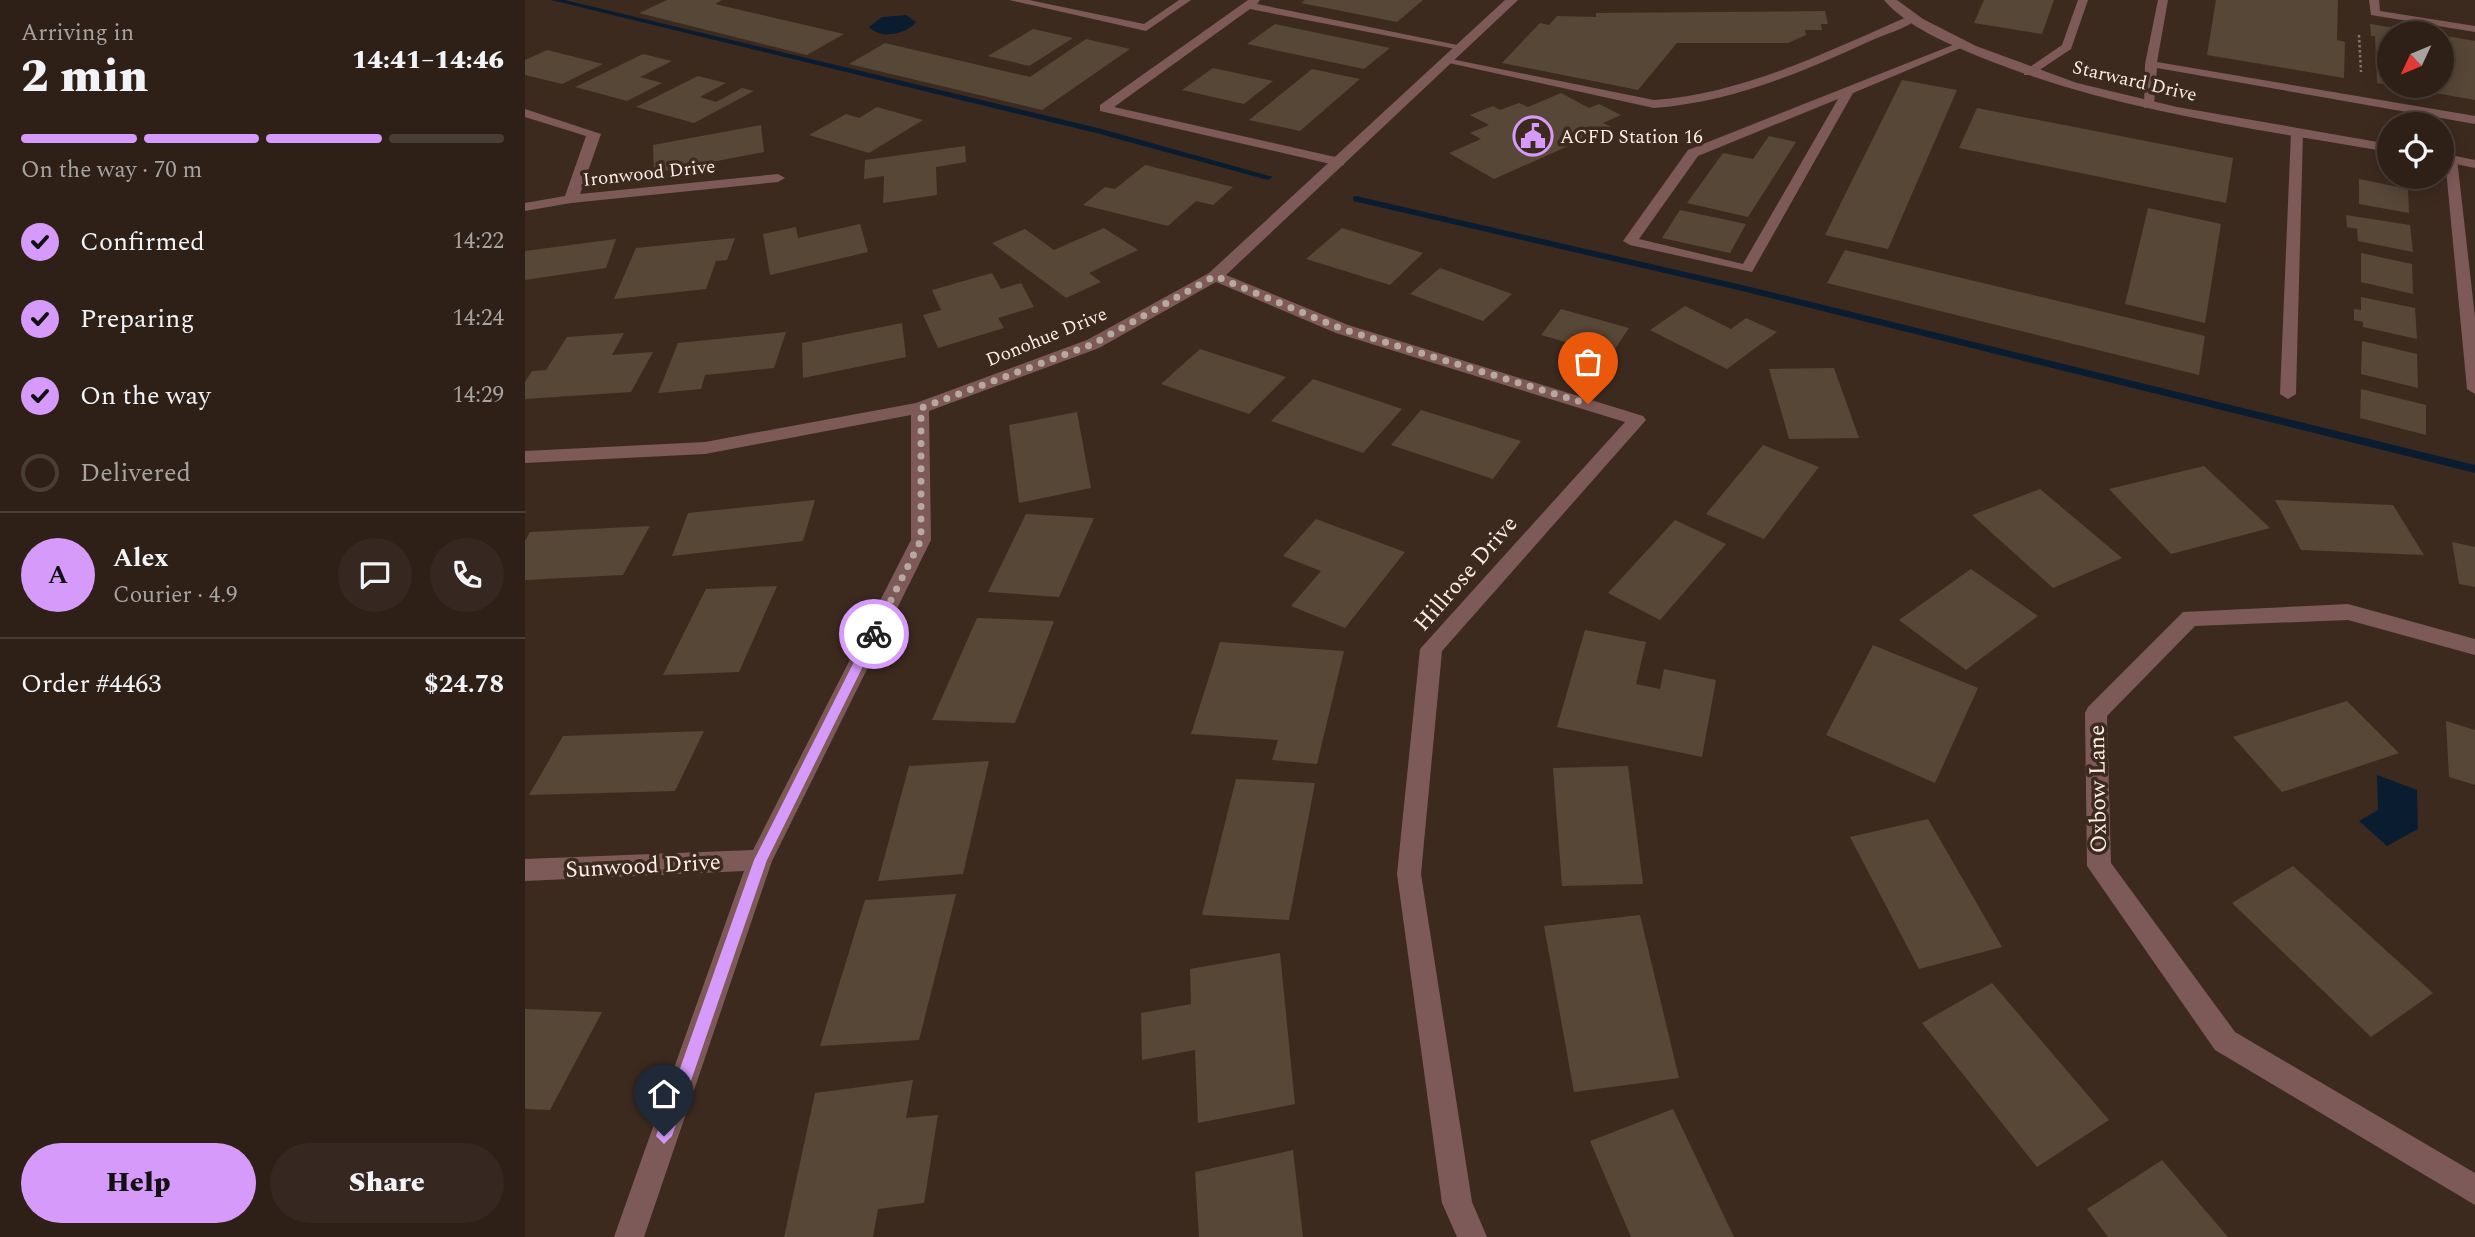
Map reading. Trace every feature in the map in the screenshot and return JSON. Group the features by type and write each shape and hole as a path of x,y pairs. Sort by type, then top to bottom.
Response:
{"street":[{"name":"Donohue Drive","path":"525,457 705,448 921,408 1093,344 1215,276 1512,0"},
{"name":"Starward Drive","path":"1890,0 1913,18 1962,45 2028,73 2148,105 2377,146"},
{"path":"525,113 594,134 571,199"},
{"path":"2454,160 2475,164"},
{"name":"Ironwood Drive","path":"525,207 571,199 778,178"},
{"name":"Hillrose Drive","path":"1215,276 1342,329 1637,419 1431,649 1409,874 1457,1203 1472,1237"},
{"path":"629,1237 760,860 921,540 921,408"},
{"name":"Oxbow Lane","path":"2475,647 2348,612 2190,618 2096,713 2099,866 2225,1041 2475,1190"},
{"name":"Sunwood Drive","path":"525,870 760,860"}],"lane":[{"path":"1014,0 1146,28 1186,0"},
{"path":"2028,73 2067,47 2083,0"},
{"path":"2148,105 2151,64 2163,0"},
{"path":"2374,0 2375,13 2475,29"},
{"path":"1339,162 1104,108 1252,2 1461,47"},
{"path":"1446,61 1654,104 1683,104 1752,84 1913,18"},
{"path":"1849,90 1747,269 1630,241 1693,153 1849,90 1962,45"},
{"path":"2151,64 2475,120"},
{"path":"2288,394 2297,132"},
{"path":"2450,189 2475,389"}],"path":[{"path":"2363,101 2358,18 2375,13"}],"water":[{"path":"906,15 916,22 900,32 886,34 869,27 882,17"},
{"path":"2377,775 2417,790 2418,829 2387,846 2359,821 2378,810"}],"building":[{"path":"667,0 722,0 715,4 844,34 807,55 639,13"},
{"path":"1305,0 1423,0 1397,22 1301,3"},
{"path":"1984,0 2054,0 2042,34 1974,23"},
{"path":"2216,0 2338,0 2337,40 2345,42 2344,78 2207,55"},
{"path":"1825,11 1828,24 1821,24 1822,30 1805,30 1806,35 1788,43 1677,43 1638,90 1502,63 1540,23 1549,25 1557,16 1596,17 1596,13"},
{"path":"1275,24 1390,48 1364,69 1247,44"},
{"path":"2370,24 2377,25 2377,83 2375,36 2371,36"},
{"path":"1033,29 1073,38 1029,66 988,56"},
{"path":"2454,37 2475,41 2475,100 2454,96"},
{"path":"1086,39 1130,49 1042,110 849,64 885,43 1030,77"},
{"path":"547,50 603,64 562,84 525,75 525,60"},
{"path":"643,54 672,61 640,77 662,83 627,101 575,87"},
{"path":"1213,68 1273,81 1244,104 1182,90"},
{"path":"1312,69 1360,79 1300,131 1249,120"},
{"path":"698,76 726,83 700,97 716,102 742,88 754,91 694,123 636,107"},
{"path":"1902,80 1957,90 1888,249 1825,235"},
{"name":"ACFD Station 16","path":"1561,93 1589,108 1599,104 1621,115 1603,123 1611,127 1494,179 1449,153 1481,139 1470,133 1489,125 1470,115 1493,106 1500,110 1519,103 1528,107"},
{"path":"877,107 923,120 869,153 809,135 846,114 859,118"},
{"path":"1977,108 2233,158 2226,203 1959,148"},
{"path":"761,125 764,152 654,173 653,145"},
{"path":"1769,136 1796,142 1748,217 1687,203 1723,153 1753,159"},
{"path":"965,146 966,162 936,167 937,195 883,203 884,176 864,179 865,160"},
{"path":"1145,165 1233,187 1213,205 1196,201 1168,226 1083,205 1105,187 1115,189"},
{"path":"2359,179 2377,183 2377,189 2408,189 2409,213 2359,204"},
{"path":"2148,208 2221,224 2205,323 2125,304"},
{"path":"1680,210 1746,224 1730,253 1662,238"},
{"path":"2346,215 2410,225 2413,252 2358,241 2357,229 2347,227"},
{"path":"860,224 868,252 770,275 763,234 796,227 798,238"},
{"path":"1104,228 1138,250 1089,273 1101,282 1066,298 992,243 1025,229 1054,250"},
{"path":"1342,228 1423,253 1390,285 1306,259"},
{"path":"735,238 727,260 716,261 706,289 614,299 636,248"},
{"path":"616,239 606,268 525,280 525,251"},
{"path":"1845,250 2205,336 2199,375 1827,283"},
{"path":"2361,253 2412,264 2413,294 2361,282"},
{"path":"1440,268 1512,294 1483,321 1410,294"},
{"path":"992,273 1001,289 1021,283 1034,307 998,318 1004,328 938,348 923,315 941,310 932,290"},
{"path":"2361,297 2415,308 2417,339 2363,327 2363,322 2354,320 2354,309 2361,310"},
{"path":"1685,306 1731,329 1746,318 1777,332 1727,369 1650,330"},
{"path":"1561,309 1629,328 1611,355 1541,335"},
{"path":"902,323 906,357 803,378 802,343"},
{"path":"786,332 774,368 705,375 701,389 658,393 678,343"},
{"path":"624,333 612,355 653,352 631,392 525,399 525,382 532,371 546,370 567,337"},
{"path":"2362,341 2417,354 2418,388 2361,374"},
{"path":"1200,349 1286,377 1249,414 1161,384"},
{"path":"1834,368 1859,438 1789,439 1769,369"},
{"path":"1313,379 1402,409 1363,453 1271,421"},
{"path":"2361,389 2426,405 2426,435 2360,418"},
{"path":"1421,410 1521,441 1493,479 1391,445"},
{"path":"1077,412 1091,488 1019,503 1009,425"},
{"path":"1763,445 1819,467 1764,539 1706,514"},
{"path":"2204,466 2270,528 2171,554 2109,489"},
{"path":"2040,489 2122,558 2053,588 1972,515"},
{"path":"815,500 803,541 672,556 688,513"},
{"path":"2275,500 2393,505 2424,555 2301,550"},
{"path":"1026,514 1094,518 1059,597 988,592"},
{"path":"1316,519 1405,552 1345,628 1291,606 1321,571 1283,556"},
{"path":"1675,520 1726,544 1660,620 1608,593"},
{"path":"650,526 623,575 525,580 525,541 530,532"},
{"path":"2452,542 2475,547 2475,587 2459,584"},
{"path":"1971,569 2038,616 1966,670 1899,620"},
{"path":"777,586 739,672 663,675 706,589"},
{"path":"977,618 1054,621 1015,723 932,720"},
{"path":"1585,630 1646,642 1636,684 1660,689 1664,669 1716,680 1702,757 1557,727"},
{"path":"1220,642 1344,651 1317,764 1272,760 1278,740 1191,734"},
{"path":"1873,645 1978,688 1935,783 1826,735"},
{"path":"2347,701 2399,753 2282,792 2233,737"},
{"path":"2446,721 2475,730 2475,785 2449,777"},
{"path":"704,731 675,791 529,795 563,736"},
{"path":"989,761 963,874 878,881 909,766"},
{"path":"1628,766 1643,884 1562,886 1553,768"},
{"path":"1236,779 1315,783 1289,920 1202,915"},
{"path":"1928,819 2002,947 1919,969 1850,837"},
{"path":"2293,866 2433,993 2371,1037 2232,903"},
{"path":"956,894 919,1040 820,1046 865,900"},
{"path":"1640,915 1679,1078 1574,1092 1544,926"},
{"path":"1280,953 1295,1104 1198,1123 1195,1050 1142,1060 1141,1013 1191,1004 1190,969"},
{"path":"1992,983 2109,1120 2037,1167 1922,1023"},
{"path":"525,1009 602,1012 550,1110 525,1109"},
{"path":"913,1080 906,1118 938,1115 924,1203 878,1209 873,1237 784,1237 815,1093"},
{"path":"1673,1109 1734,1237 1631,1237 1590,1141"},
{"path":"1293,1150 1303,1237 1199,1237 1195,1172"},
{"path":"2162,1160 2228,1237 2108,1237 2087,1209"}],"waterway":[{"path":"555,0 1099,131 1268,177"},
{"path":"1356,199 1742,288 2475,469"}],"way so far":[{"path":"874,634 921,540 921,408 1093,344 1215,276 1342,329 1588,404"}],"place":[{"name":"ACFD Station 16","path":"1533,136"}],"route":[{"path":"664,1136 760,860 874,634"}]}
